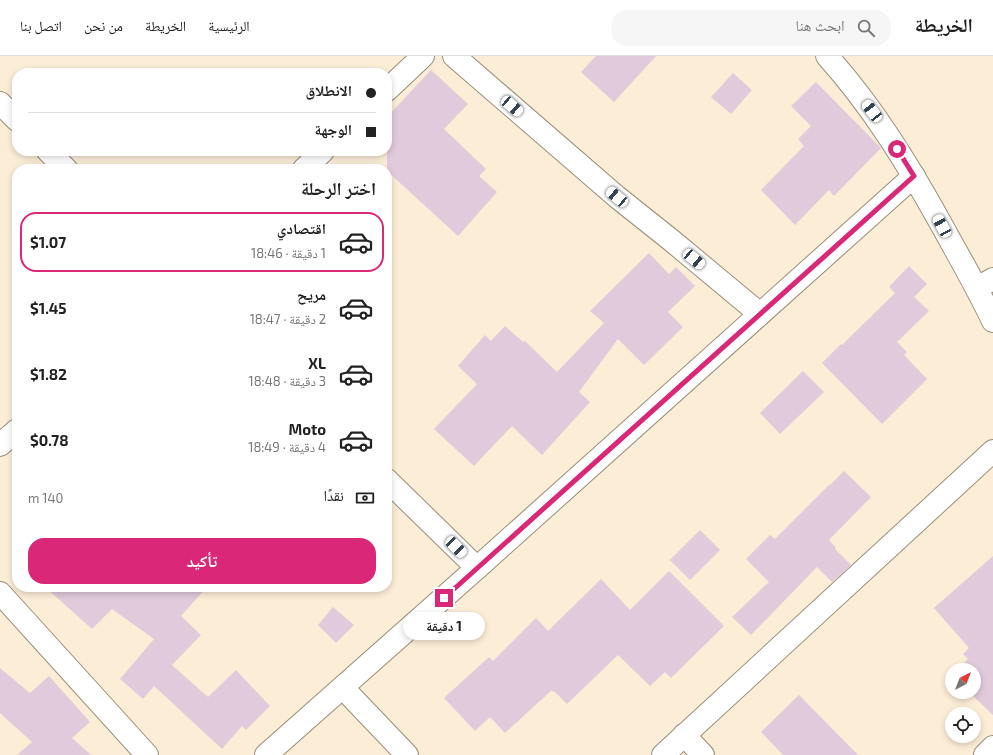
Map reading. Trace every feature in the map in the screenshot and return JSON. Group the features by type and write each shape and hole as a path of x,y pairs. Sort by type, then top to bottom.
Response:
{"street":[{"path":"392,85 424,56"},
{"path":"454,56 617,197 760,314"},
{"path":"827,56 880,122 985,283 993,321"},
{"path":"0,103 12,115"},
{"path":"53,156 61,164"},
{"path":"309,164 318,156"},
{"path":"266,755 343,688 914,176"},
{"path":"0,445 12,434"},
{"path":"663,755 993,451"},
{"path":"392,485 477,568"},
{"path":"0,593 147,755"},
{"path":"343,688 407,755"},
{"path":"684,735 703,755"},
{"path":"985,755 993,747"}],"building":[{"path":"596,56 656,56 614,102 581,72"},
{"path":"431,70 468,104 444,129 486,169 479,176 497,192 458,236 392,176 392,164 387,164 387,156 392,156 392,112"},
{"path":"733,73 752,90 731,114 711,97"},
{"path":"816,82 881,148 834,196 829,190 795,225 761,190 804,146 798,139 811,126 791,106"},
{"path":"649,253 669,274 676,267 695,286 668,312 683,327 644,365 618,339 579,392 590,402 542,455 512,426 474,466 434,429 477,384 458,366 485,335 491,341 505,326 523,342 525,341 557,372 604,323 590,311"},
{"path":"909,266 927,284 914,297 929,311 897,342 907,352 904,355 927,379 882,424 822,363 895,293 889,287"},
{"path":"803,371 824,392 780,434 760,413"},
{"path":"844,471 871,497 829,540 836,548 835,549 851,565 832,582 817,567 751,635 732,617 769,582 746,559 770,535 775,539"},
{"path":"700,530 720,550 690,580 670,560"},
{"path":"993,556 993,715 976,699 981,699 981,663 964,663 968,659 963,654 969,648 934,608"},
{"path":"669,571 724,626 671,678 665,672 650,686 618,655 567,704 552,690 505,733 490,717 475,731 444,698 489,657 493,661 536,618 548,631 601,579 630,610"},
{"path":"51,592 203,592 181,616 201,635 172,665 208,697 236,670 270,706 246,730 242,726 222,749 154,686 143,699 120,679 154,639 112,609 92,629"},
{"path":"333,607 354,625 336,643 318,625"},
{"path":"0,668 30,693 49,676 90,722 72,738 91,755 17,755 32,742 0,713"},
{"path":"799,695 858,755 783,755 761,732"}],"route":[{"path":"444,598 914,176 897,149"}]}
